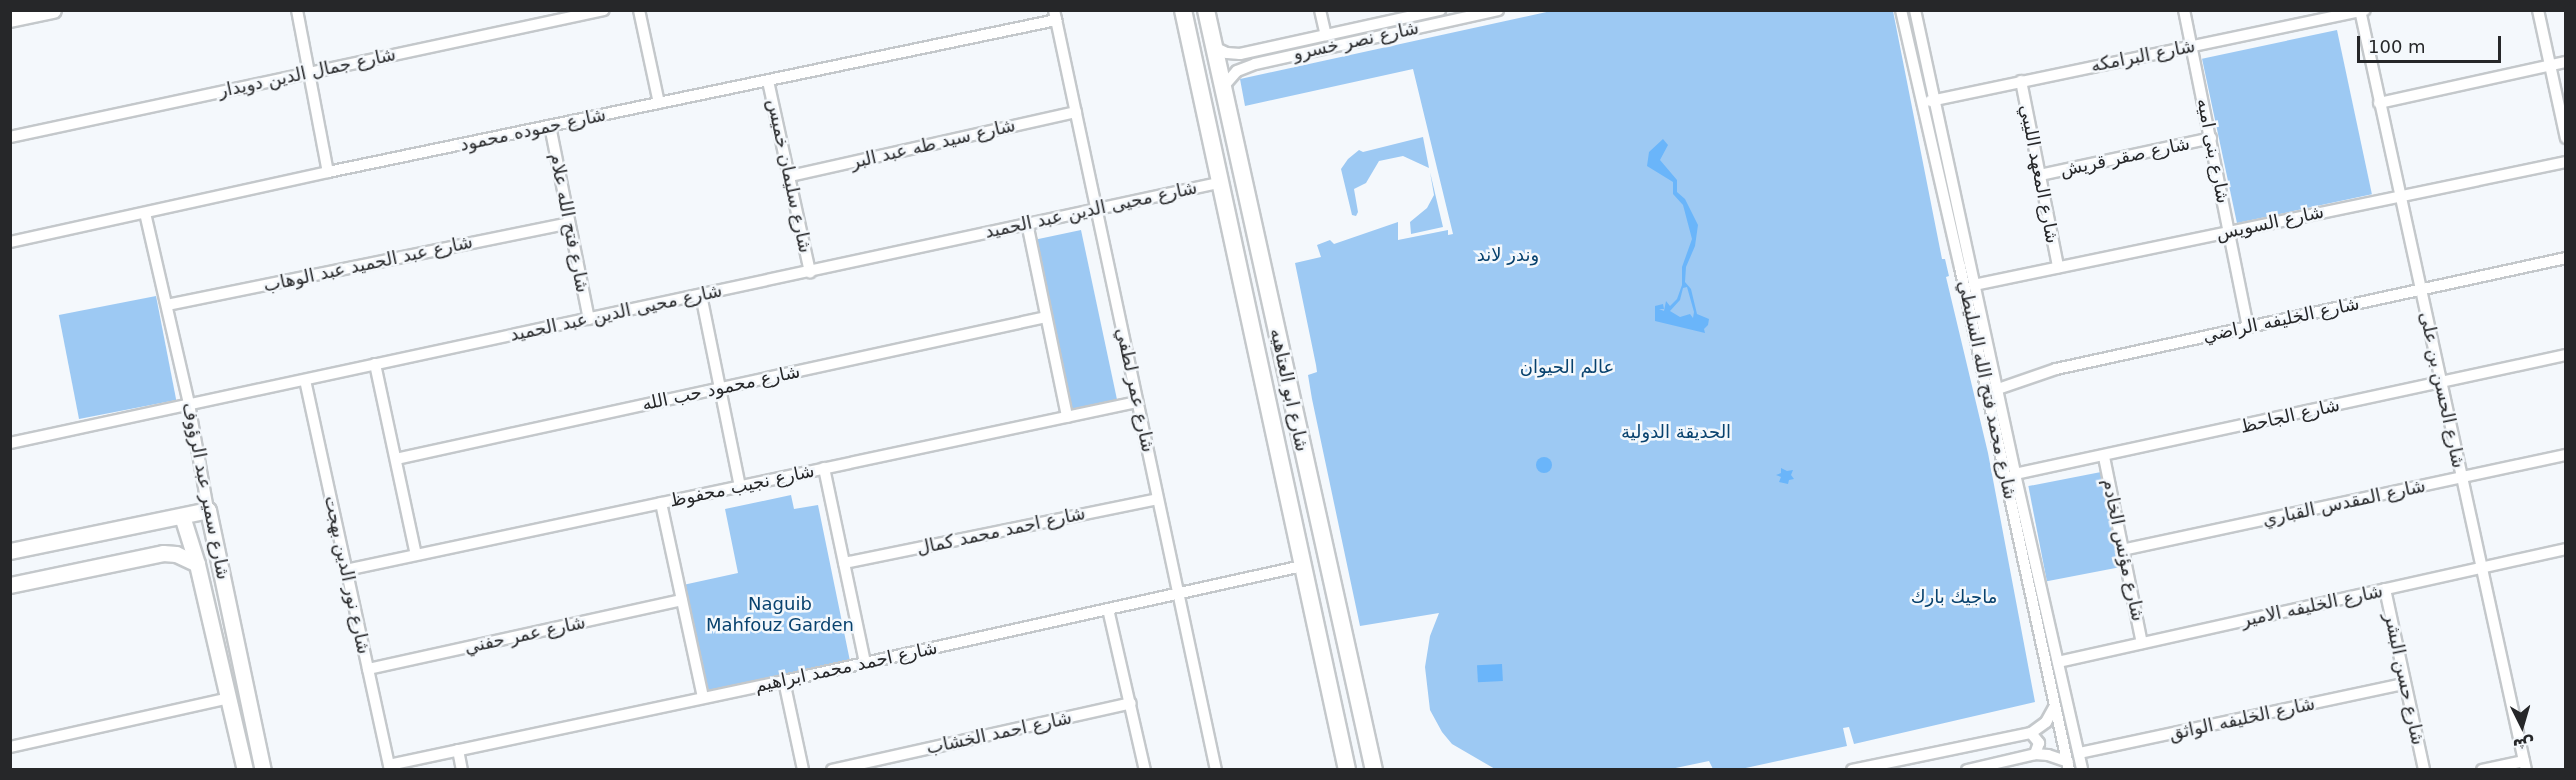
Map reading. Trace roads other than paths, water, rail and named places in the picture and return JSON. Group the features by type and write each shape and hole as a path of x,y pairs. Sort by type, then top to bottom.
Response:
{"main road":[{"path":"10,19 53,10"},
{"name":"شارع ابو العتاهيه","path":"1183,10 1222,182 1347,770"},
{"name":"شارع ابو العتاهيه","path":"1206,10 1374,770"}],"street":[{"path":"297,10 328,172"},
{"name":"شارع جمال الدين دويدار","path":"10,137 604,10"},
{"path":"639,10 659,103"},
{"path":"1320,10 1326,35"},
{"name":"شارع نصر خسرو","path":"1214,47 1234,54 1253,52 1411,14 1440,10"},
{"name":"شارع نصر خسرو","path":"1223,87 1237,71 1255,64 1498,10"},
{"name":"شارع محمد فتح الله السليطي","path":"1901,10 1960,267 2068,766"},
{"name":"شارع محمد فتح الله السليطي","path":"1915,10 2015,474 2082,770"},
{"name":"شارع بنى اميه","path":"2184,10 2248,326"},
{"path":"2538,10 2565,138"},
{"name":"شارع البرامكه","path":"1921,103 2362,11"},
{"name":"شارع الحسن بن على","path":"2362,11 2399,196 2525,765"},
{"name":"شارع حموده محمود","path":"10,242 328,172 768,81 1055,15"},
{"name":"شارع عمر لطفي","path":"1055,15 1216,770"},
{"path":"1253,52 1249,58 1255,64"},
{"path":"2379,103 2565,62"},
{"name":"شارع سليمان خميس","path":"768,81 810,272"},
{"name":"شارع المعهد الليبي","path":"2021,81 2058,267"},
{"name":"شارع سيد طه عبد البر","path":"789,176 1076,112"},
{"name":"شارع فتح الله علام","path":"550,126 589,320"},
{"name":"شارع صقر قريش","path":"2040,175 2211,138"},
{"name":"شارع السويس","path":"1974,285 2565,162"},
{"name":"شارع محيى الدين عبد الحميد","path":"10,442 589,320 1222,182"},
{"name":"شارع سمير عبد الرؤوف","path":"145,213 189,404 208,510 263,770"},
{"name":"شارع عبد الحميد عبد الوهاب","path":"167,305 569,223"},
{"path":"1027,223 1067,417"},
{"name":"شارع الخليفه الراضي","path":"1998,389 2056,369 2565,258"},
{"path":"701,295 740,486"},
{"name":"شارع محمود حب الله","path":"396,459 1046,317"},
{"name":"شارع الجاحظ","path":"2015,474 2104,457 2565,355"},
{"path":"375,364 416,555"},
{"name":"شارع نور الدين بهجت","path":"305,380 390,767"},
{"name":"شارع نجيب محفوظ","path":"346,570 1137,402"},
{"name":"شارع المقدس القباري","path":"2122,550 2565,455"},
{"name":"شارع مؤنس الخادم","path":"2104,457 2142,643"},
{"path":"825,468 865,663"},
{"name":"شارع احمد محمد كمال","path":"844,563 1158,499"},
{"path":"661,503 703,697"},
{"path":"10,551 208,510"},
{"name":"شارع سمير عبد الرؤوف","path":"182,516 198,564 245,770"},
{"name":"شارع الخليفه الامير","path":"2058,662 2565,549"},
{"path":"10,585 163,553 176,554 198,564"},
{"name":"شارع احمد محمد ابراهيم","path":"390,767 458,750 784,681 1302,566"},
{"name":"شارع حسن البشر","path":"2385,589 2424,770"},
{"name":"شارع عمر حفني","path":"368,669 681,600"},
{"path":"1108,609 1145,770"},
{"path":"784,681 803,770"},
{"name":"شارع الخليفه الواثق","path":"2079,753 2405,684"},
{"path":"10,747 230,698"},
{"name":"شارع احمد الخشاب","path":"832,770 1131,704"},
{"path":"1852,770 2031,733 2046,722 2055,705"},
{"path":"2031,733 2038,742 2035,754"},
{"path":"458,750 462,770"},
{"path":"1967,770 2035,754 2048,755 2068,766"},
{"path":"2482,770 2525,765"}],"park label":[{"name":"وندر لاند","path":"1508,255"},
{"name":"عالم الحيوان","path":"1567,367"},
{"name":"الحديقة الدولية","path":"1676,432"},
{"name":"ماجيك بارك","path":"1954,597"},
{"name":"Naguib Mahfouz Garden","path":"780,615"}]}
